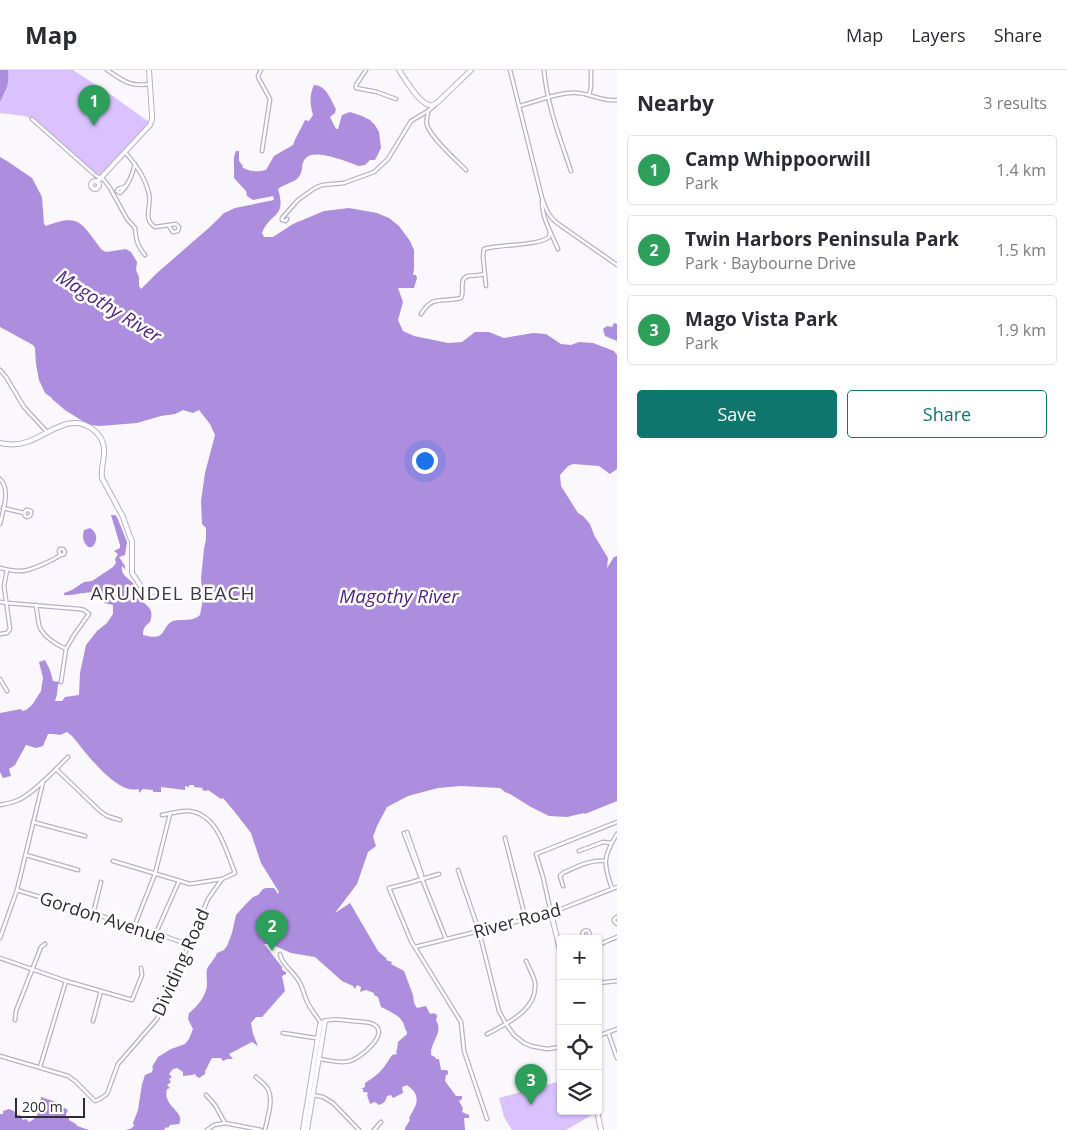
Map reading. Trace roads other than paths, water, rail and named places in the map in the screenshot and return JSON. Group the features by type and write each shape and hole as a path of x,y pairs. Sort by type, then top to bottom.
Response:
{"street":[{"path":"108,70 137,86 150,84"},
{"path":"97,182 152,121 149,70"},
{"path":"261,70 258,76 259,80 270,99 262,151"},
{"path":"351,87 356,86 366,70"},
{"path":"398,70 421,100 428,105 435,104"},
{"path":"287,219 286,221 282,220 282,218 298,200 315,188 322,185 344,183 374,172 388,159 411,121 428,111 472,70"},
{"path":"510,70 547,213 557,224 617,265"},
{"path":"544,70 557,129 571,171"},
{"path":"589,95 592,70"},
{"path":"356,86 357,89 377,92 396,99"},
{"path":"519,106 576,93 605,100 617,100"},
{"path":"428,111 426,119 432,135 466,170"},
{"path":"32,119 101,178 110,188 127,219 135,228 137,244 145,255"},
{"path":"125,152 143,176 150,195 149,221 155,227 169,226"},
{"path":"126,186 135,164"},
{"path":"542,198 545,220 558,248"},
{"path":"486,286 484,250 497,246 542,241 550,237 550,231"},
{"path":"421,314 431,302 461,298 464,292 462,284 465,278 467,276 484,274"},
{"path":"0,370 25,408 48,433"},
{"path":"0,444 22,443 48,433 59,425 76,423 87,426 99,435 105,448 102,475 123,517 132,541 132,572 148,597 167,596"},
{"path":"0,479 6,490 0,524"},
{"path":"3,508 24,513"},
{"path":"0,568 20,572 31,570 60,555"},
{"path":"0,634 6,634 10,629 4,584 7,570"},
{"path":"0,602 78,609 84,610 89,614 74,634 66,649 61,682"},
{"path":"36,605 39,625 42,630 66,649"},
{"path":"0,679 7,691"},
{"path":"0,805 17,801 26,796 68,757"},
{"path":"56,769 100,811 107,816 120,820"},
{"path":"0,938 17,890 43,782"},
{"path":"113,861 190,884 222,879 235,873 216,827 207,819 197,813 187,811 162,815"},
{"path":"134,927 155,874 170,814"},
{"path":"33,822 85,836"},
{"path":"557,938 536,854 617,822"},
{"path":"405,833 446,939"},
{"path":"612,888 607,875 605,861 611,843 617,834"},
{"path":"505,838 526,920"},
{"path":"579,851 603,842 611,843"},
{"path":"26,855 78,870"},
{"path":"563,886 560,878 561,874 593,861 605,861"},
{"path":"458,870 479,931 499,1011 506,1024 514,1035 524,1043 547,1049 557,1047"},
{"path":"439,874 389,888 415,947 461,1022 464,1051 487,1119"},
{"name":"Dividing Road","path":"0,1056 68,1076 95,1100 107,1094 118,1064 157,1019 208,899 222,879"},
{"path":"156,933 180,881"},
{"path":"93,914 101,882"},
{"name":"River Road","path":"415,947 551,913 617,886"},
{"name":"Gordon Avenue","path":"17,890 156,933 189,946"},
{"path":"617,917 614,920 617,924"},
{"path":"0,925 4,927"},
{"path":"602,943 617,936"},
{"path":"15,1020 16,1011 41,947 45,944"},
{"path":"280,954 281,959 298,978 304,989 309,1006 323,1022"},
{"path":"0,958 66,981 132,1000 142,975 141,968"},
{"path":"487,1034 526,1010 534,996 534,981 526,961"},
{"path":"40,1067 66,981"},
{"path":"602,982 617,981"},
{"path":"93,1021 101,991"},
{"path":"319,1059 345,1062 358,1057 377,1040 379,1033 377,1027 371,1023 333,1019 323,1022"},
{"path":"308,1130 311,1095 323,1022"},
{"path":"602,1034 617,1029"},
{"path":"608,1032 617,1058"},
{"path":"283,1033 320,1039"},
{"path":"303,1130 319,1059 320,1039"},
{"path":"207,1130 225,1123 263,1130 270,1095 265,1085 256,1077"},
{"path":"206,1095 215,1105 225,1123"},
{"path":"311,1095 323,1097 333,1103 359,1130"},
{"path":"598,1115 601,1130"},
{"path":"374,1130 382,1122"}],"water":[{"path":"0,70 8,70 8,80 0,102"},
{"name":"Magothy River","path":"314,85 325,90 336,109 335,113 330,117 336,129 338,129 342,115 350,112 362,116 375,125 379,132 381,148 375,160 370,160 365,165 359,166 325,155 317,154 307,157 303,162 298,178 278,189 280,199 279,211 265,226 262,233 264,237 273,237 293,224 324,211 349,208 377,213 389,218 399,226 414,250 413,275 416,275 417,278 414,288 398,288 403,302 398,320 403,331 414,336 448,343 462,342 475,332 489,332 504,338 533,333 546,334 561,344 593,343 614,351 617,355 617,469 610,474 599,466 573,464 568,466 560,475 561,486 578,513 590,524 594,535 608,558 607,568 614,557 617,556 617,801 585,814 567,817 549,816 500,788 461,786 438,788 408,796 387,807 373,837 376,846 368,852 357,884 335,913 350,903 378,951 386,960 392,962 391,964 404,971 417,1008 426,1006 430,1014 434,1013 437,1015 438,1034 432,1046 431,1055 439,1059 441,1070 448,1071 445,1081 456,1096 462,1096 462,1099 459,1101 463,1108 462,1112 469,1115 469,1118 464,1118 465,1130 405,1130 417,1100 415,1093 407,1085 402,1087 403,1093 393,1098 391,1095 387,1096 384,1102 379,1105 375,1102 370,1104 368,1093 363,1092 363,1089 361,1089 365,1087 365,1083 381,1071 392,1055 397,1054 398,1042 407,1034 402,1021 396,1015 381,1007 378,997 374,993 366,990 360,992 361,987 357,985 355,989 353,986 342,981 315,957 291,953 273,945 264,944 282,967 282,970 286,972 282,976 285,991 262,1017 256,1017 251,1023 258,1046 252,1042 229,1054 233,1059 223,1061 221,1058 212,1058 205,1074 199,1078 195,1074 183,1076 183,1072 177,1068 173,1069 169,1074 172,1077 169,1079 171,1082 167,1085 170,1088 167,1089 166,1095 170,1105 179,1116 179,1124 170,1125 164,1130 125,1130 134,1126 133,1123 138,1110 145,1075 152,1072 152,1067 158,1057 171,1049 185,1044 189,1039 193,1029 188,1019 189,1013 198,1004 207,988 207,969 217,953 224,950 227,946 236,915 263,889 274,888 277,894 279,892 261,863 251,833 223,798 221,799 208,790 202,790 203,788 194,787 194,785 185,786 185,790 161,787 161,792 143,789 139,793 138,789 129,789 111,779 101,770 67,732 60,735 48,734 43,746 36,748 26,745 15,765 9,769 11,776 3,778 0,772 0,713 21,709 22,711 26,710 32,705 41,691 43,678 39,662 45,660 53,681 59,682 55,701 62,701 65,697 79,695 80,673 86,645 97,631 107,623 113,614 113,605 104,603 100,596 93,593 64,595 64,593 84,582 92,581 116,563 115,559 118,554 114,551 120,548 120,545 111,515 117,517 127,542 125,555 119,557 125,566 125,569 122,566 123,573 133,583 140,598 151,610 150,622 145,627 143,635 159,636 168,624 173,621 190,620 200,615 203,599 201,578 206,539 206,528 202,524 201,501 205,473 215,435 210,424 199,410 193,413 183,410 175,414 137,423 89,425 65,410 45,393 39,380 33,345 0,327 0,157 32,178 42,197 44,224 46,226 67,220 74,221 80,223 85,228 102,250 106,252 126,249 131,252 137,262 136,270 141,289 224,213 235,208 274,200 273,196 253,200 247,196 246,191 234,178 236,151 239,151 239,161 245,169 254,171 266,170 274,156 293,145 305,120 309,121 313,115 310,100"},
{"path":"614,323 617,324 617,341 605,336 603,329 607,326 612,327"},
{"path":"90,528 95,532 96,540 92,547 88,547 83,535 84,530"},
{"path":"41,1097 59,1103 59,1105 68,1110 66,1117 69,1120 77,1126 89,1130 0,1130 0,1114 3,1114 3,1111 9,1109 14,1111 16,1115 20,1115 23,1120 26,1119 29,1122 37,1115"}],"place":[{"name":"Camp Whippoorwill","path":"94,126"},
{"name":"Twin Harbors Peninsula Park","path":"272,951"},
{"name":"Mago Vista Park","path":"531,1105"}],"district":[{"name":"ARUNDEL BEACH","path":"173,593"}]}
